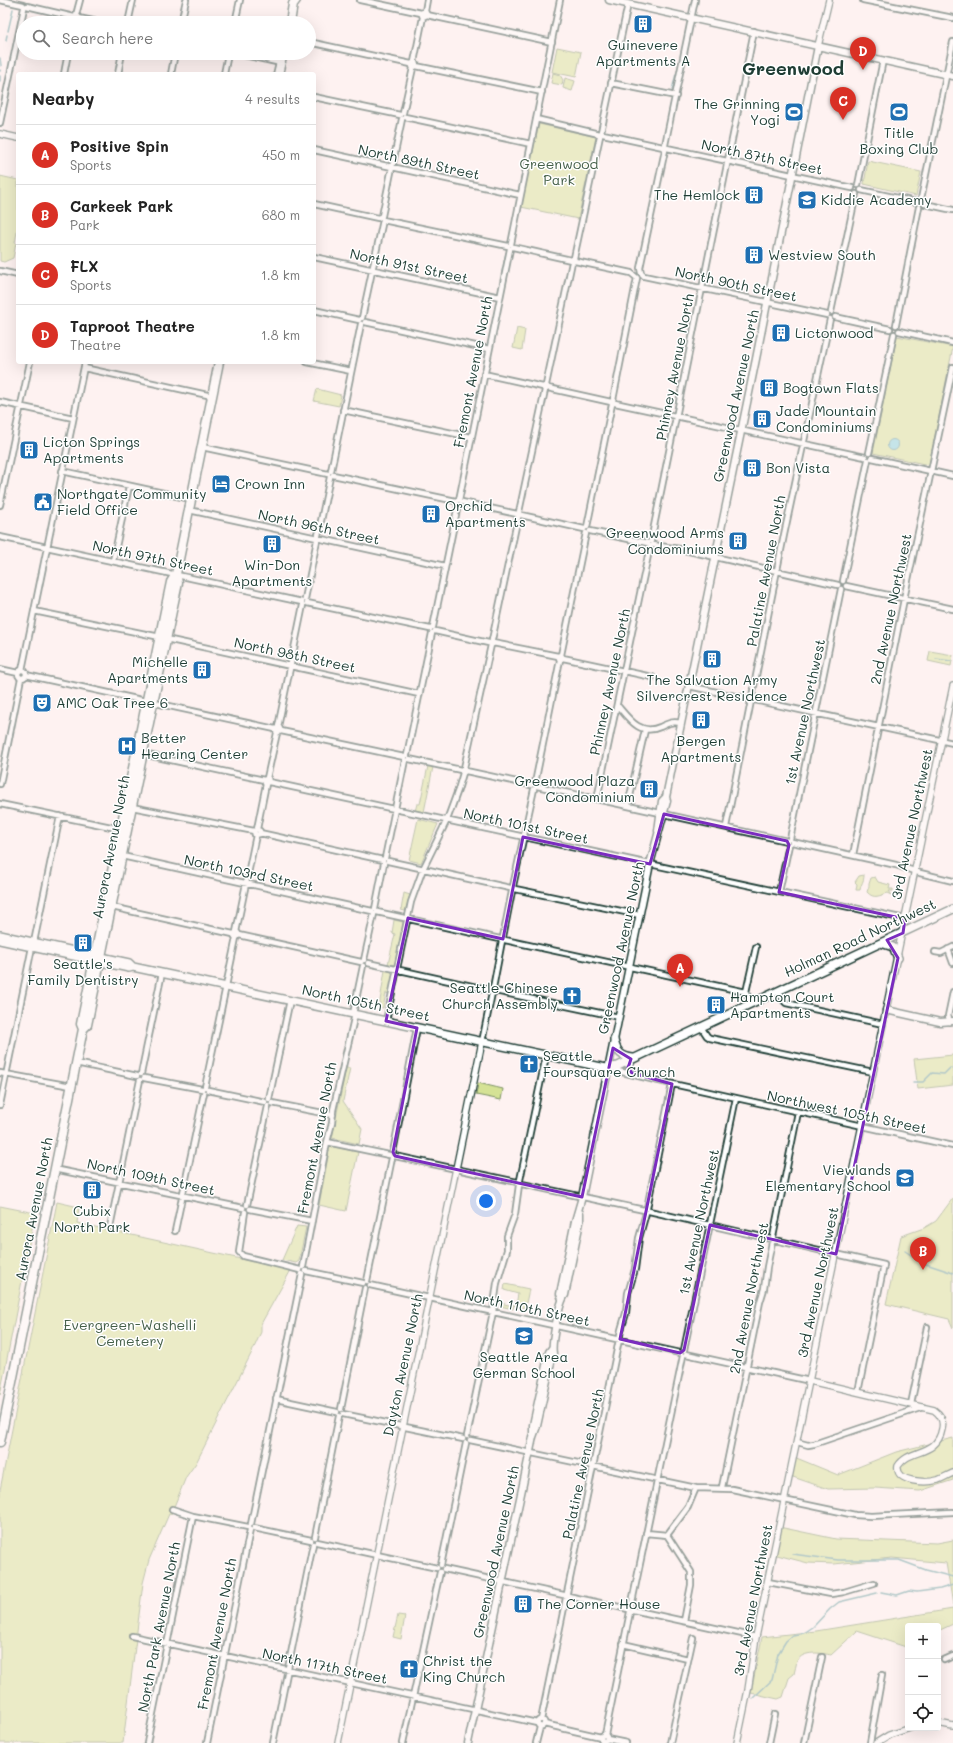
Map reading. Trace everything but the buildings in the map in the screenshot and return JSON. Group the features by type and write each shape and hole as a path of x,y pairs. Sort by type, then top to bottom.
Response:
{"highway":[{"path":"290,16 293,1"},
{"path":"279,72 282,60"},
{"name":"Aurora Avenue North","path":"97,959 121,829 163,638 171,582 176,574 219,364"},
{"name":"Aurora Avenue North","path":"0,1442 72,1086 83,1029 81,1024 112,907 143,754 150,702"}],"main road":[{"path":"609,0 953,76"},
{"name":"Greenwood Avenue North","path":"468,1743 533,1437 541,1412 562,1299 560,1294 575,1221 580,1209 650,864 658,832 661,828 662,813 667,801 666,796 742,430 818,46"},
{"name":"Holman Road Northwest","path":"609,1067 618,1066 953,909"},
{"path":"0,935 33,944"},
{"path":"0,940 33,944"},
{"path":"881,943 893,947 898,958"},
{"name":"North 105th Street","path":"33,944 97,959 129,962 133,967 598,1067 609,1067"},
{"path":"886,1010 940,1022 951,1021"},
{"path":"614,1040 618,1052 623,1056 633,1058"}],"street":[{"path":"0,0 68,16"},
{"path":"76,16 80,0"},
{"path":"129,16 132,0"},
{"path":"183,16 186,0"},
{"path":"237,16 240,0"},
{"path":"360,0 552,42"},
{"path":"175,1231 427,0"},
{"name":"Fremont Avenue North","path":"207,1743 303,1271 327,1142 420,694 560,0"},
{"path":"665,148 695,0"},
{"name":"Greenwood Avenue North","path":"818,46 829,0"},
{"path":"863,0 953,18"},
{"path":"386,1021 415,890 423,869 447,820 458,790 463,770 628,4"},
{"path":"23,16 25,5"},
{"name":"Phinney Avenue North","path":"597,799 651,544 754,31"},
{"path":"883,60 858,185 860,186 861,190 916,202 921,199 953,42"},
{"path":"316,44 542,92"},
{"path":"0,123 16,47"},
{"path":"64,72 67,60"},
{"path":"118,72 121,60"},
{"path":"171,72 174,60"},
{"path":"224,72 227,60"},
{"path":"267,60 281,63"},
{"path":"611,82 676,96"},
{"path":"316,97 531,144"},
{"name":"North 87th Street","path":"536,119 852,188"},
{"path":"0,134 16,138"},
{"name":"North 90th Street","path":"665,148 640,268 641,274 644,276 702,289 890,329"},
{"name":"North 89th Street","path":"316,150 520,195"},
{"path":"856,194 853,192 852,188 855,185 858,185"},
{"path":"830,317 834,314 831,312 856,194 861,190"},
{"path":"921,199 924,200 925,204 953,210"},
{"path":"899,331 899,328 896,325 919,207 916,205 916,202"},
{"path":"316,204 573,260"},
{"path":"919,207 923,207 925,204"},
{"name":"North 91st Street","path":"316,257 500,297"},
{"name":"Dayton Avenue North","path":"338,1743 637,281 636,276 631,273 573,260"},
{"path":"0,270 16,274"},
{"path":"316,310 489,349"},
{"name":"Palatine Avenue North","path":"726,827 784,535 830,317"},
{"path":"894,334 890,329 891,326 896,325"},
{"path":"842,587 846,584 843,581 894,334 899,331 953,343"},
{"path":"0,505 30,364"},
{"path":"0,784 20,674 85,364"},
{"path":"316,364 351,372"},
{"name":"2nd Avenue Northwest","path":"852,855 930,471 953,367"},
{"path":"84,368 212,396"},
{"path":"484,374 953,476"},
{"path":"0,402 74,418"},
{"path":"343,410 471,437"},
{"path":"202,447 680,549 842,587 904,598 953,609"},
{"path":"62,471 191,500"},
{"path":"114,561 129,486"},
{"name":"North 96th Street","path":"189,510 445,566"},
{"name":"North 97th Street","path":"0,537 652,677"},
{"name":"1st Avenue Northwest","path":"779,892 842,587"},
{"name":"North 98th Street","path":"34,610 420,694"},
{"path":"0,669 20,674 25,672 26,675 726,827 852,855 953,880"},
{"path":"689,686 953,743"},
{"name":"3rd Avenue Northwest","path":"737,1743 748,1690 756,1637 898,958 953,686"},
{"path":"617,705 633,724 645,730 656,729 670,721 681,723"},
{"path":"628,806 645,730"},
{"name":"North 101st Street","path":"143,754 905,919"},
{"path":"0,801 0,804 121,829"},
{"path":"132,807 257,832 640,915"},
{"path":"0,1105 60,816"},
{"name":"North 103rd Street","path":"122,856 746,992"},
{"path":"112,907 364,963 619,1017"},
{"path":"752,1003 746,992 756,947"},
{"path":"935,952 941,952 950,948 953,963"},
{"path":"110,1227 162,973"},
{"path":"778,991 786,1003 883,1024"},
{"path":"951,1021 948,1016 953,992"},
{"path":"246,1208 290,1000"},
{"path":"701,1027 710,1038 874,1072"},
{"path":"273,1743 417,1028"},
{"path":"403,1743 493,1312 497,1283 507,1250 508,1236 515,1214 546,1056"},
{"path":"633,1058 629,1066 629,1070 640,1076"},
{"path":"76,1063 333,1115"},
{"name":"North 105th Street","path":"609,1067 618,1071 736,1098"},
{"path":"0,1073 72,1086"},
{"name":"Palatine Avenue North","path":"536,1743 626,1313 628,1293 635,1269 639,1238 672,1084"},
{"name":"1st Avenue Northwest","path":"604,1739 736,1098"},
{"name":"Northwest 105th Street","path":"736,1098 953,1146"},
{"name":"2nd Avenue Northwest","path":"722,1487 746,1367 764,1289 772,1239 798,1112"},
{"path":"327,1142 520,1183 884,1265 858,1392"},
{"name":"North 109th Street","path":"54,1169 312,1221"},
{"name":"North 110th Street","path":"246,1208 239,1252 243,1256 303,1271 810,1381"},
{"path":"911,1404 927,1327"},
{"path":"810,1381 934,1410 941,1416 943,1421 943,1427 939,1438 931,1448 904,1459 898,1466 898,1472 900,1476 906,1479 924,1481 937,1480 953,1473"},
{"path":"276,1399 696,1488 709,1489 722,1487 855,1515 871,1516 953,1512"},
{"path":"797,1442 808,1445 814,1444 924,1407"},
{"path":"667,1535 688,1507 696,1488"},
{"path":"172,1509 193,1516 251,1527 756,1637"},
{"name":"North Park Avenue North","path":"147,1743 193,1516"},
{"path":"646,1532 667,1535 691,1572 691,1585 684,1621"},
{"path":"768,1582 830,1594 844,1592 874,1582"},
{"name":"North 117th Street","path":"132,1636 351,1682 626,1743"},
{"path":"670,1743 693,1638"},
{"path":"623,1644 688,1659"},
{"path":"944,1660 953,1656"},
{"path":"804,1743 822,1657"},
{"path":"870,1743 882,1674"},
{"path":"769,1743 775,1714"},
{"path":"941,1724 953,1726"},
{"path":"876,1743 889,1735 905,1730"}],"highlighted area":[{"path":"664,814 787,841 789,845 779,892 905,919 903,933 887,940 898,958 836,1254 710,1225 684,1350 680,1353 620,1339 672,1084 632,1073 628,1068 631,1059 613,1048 582,1197 395,1156 393,1152 417,1028 386,1021 408,918 503,939 523,837 650,864"}],"green space":[{"path":"557,47 581,52 576,77 552,72"},
{"path":"553,73 560,75 563,80 562,85 551,83"},
{"path":"565,78 575,81 572,91 563,88"},
{"name":"Greenwood Park","path":"539,124 596,137 578,219 521,207"},
{"path":"868,161 921,172 916,196 864,184"},
{"path":"0,176 16,180 16,243 13,258 4,262 0,261"},
{"path":"517,328 525,330 522,350 513,348"},
{"path":"897,336 953,347 929,465 873,453"},
{"path":"317,389 341,395 339,406 314,401"},
{"path":"930,651 953,655 951,666 928,661"},
{"path":"428,766 433,767 424,812 415,811 417,804 420,804"},
{"path":"418,819 438,824 421,863 409,860"},
{"path":"864,875 860,890 856,890 857,884 855,882 859,876"},
{"path":"875,877 878,882 890,885 889,889 893,889 893,891 889,891 892,895 888,893 880,896 872,896 867,892 871,878"},
{"path":"404,893 410,895 405,911 401,910"},
{"path":"394,920 403,922 396,966 388,964 395,934 392,933"},
{"path":"385,970 391,971 393,976 390,994 386,993 383,1008 379,1007"},
{"path":"953,1055 953,1085 918,1089 914,1059"},
{"path":"346,1068 350,1068 343,1101 362,1129 359,1144 332,1138"},
{"path":"478,1083 503,1089 501,1100 476,1095"},
{"path":"330,1146 358,1152 346,1211 319,1205"},
{"path":"953,1198 953,1328 949,1319 886,1304 901,1236 924,1228 936,1221"},
{"name":"Evergreen-Washelli Cemetery","path":"57,1202 79,1207 77,1223 291,1270 261,1324 261,1332 253,1350 196,1463 186,1477 171,1514 169,1514 149,1560 143,1583 123,1743 0,1743 0,1490"},
{"path":"0,1206 35,1213 0,1395"},
{"path":"297,1226 306,1227 299,1261 296,1263 282,1260"},
{"path":"505,1284 529,1289 525,1308 514,1305 513,1309 500,1306 501,1303 512,1306 513,1304 516,1305 518,1294 504,1290"},
{"path":"953,1438 953,1480 920,1491 875,1488 828,1489 790,1476 794,1457 838,1475 896,1452"},
{"path":"779,1527 836,1539 937,1543 953,1540 953,1605 946,1563 892,1558 834,1564 808,1563 773,1554"},
{"path":"953,1609 953,1624 941,1630 941,1623 905,1623 905,1647 857,1631 831,1655 813,1653 804,1655 800,1658 797,1661 794,1674 789,1678 783,1697 778,1699 751,1693 762,1637 816,1631"},
{"path":"398,1615 405,1616 401,1639 393,1637"}],"water":[{"path":"891,440 895,440 897,441 897,449 891,450 888,447 888,443"}],"waterway":[{"path":"8,31 13,9"},
{"path":"6,40 7,35"},
{"path":"0,58 1,66"},
{"path":"672,90 676,74"},
{"path":"0,76 0,81"},
{"path":"502,272 506,253"},
{"path":"936,659 951,661"},
{"path":"913,1082 923,1082 932,1073 944,1074 950,1068 953,1069"},
{"path":"905,1251 923,1263 953,1273"},
{"path":"792,1554 838,1560 899,1560 926,1570 953,1577"},
{"path":"881,1592 897,1595 909,1591 917,1592 940,1589 953,1585"},
{"path":"753,1698 772,1680 778,1654 786,1641 793,1635 804,1633 813,1627 839,1602 877,1593"}],"place":[{"name":"Guinevere Apartments A","path":"643,24"},
{"name":"Taproot Theatre","path":"863,70"},
{"name":"The Grinning Yogi","path":"794,112"},
{"name":"Title Boxing Club","path":"899,112"},
{"name":"FLX","path":"843,120"},
{"name":"The Hemlock","path":"754,195"},
{"name":"Kiddie Academy","path":"807,200"},
{"name":"Westview South","path":"754,255"},
{"name":"Lictonwood","path":"781,333"},
{"name":"Bogtown Flats","path":"769,388"},
{"name":"Jade Mountain Condominiums","path":"762,419"},
{"name":"Licton Springs Apartments","path":"29,450"},
{"name":"Bon Vista","path":"752,468"},
{"name":"Crown Inn","path":"221,484"},
{"name":"Northgate Community Field Office","path":"43,502"},
{"name":"Orchid Apartments","path":"431,514"},
{"name":"Greenwood Arms Condominiums","path":"738,541"},
{"name":"Win-Don Apartments","path":"272,544"},
{"name":"The Salvation Army Silvercrest Residence","path":"712,659"},
{"name":"Michelle Apartments","path":"202,670"},
{"name":"AMC Oak Tree 6","path":"42,703"},
{"name":"Bergen Apartments","path":"701,720"},
{"name":"Better Hearing Center","path":"127,746"},
{"name":"Greenwood Plaza Condominium","path":"649,789"},
{"name":"Seattle's Family Dentistry","path":"83,943"},
{"name":"Positive Spin","path":"680,987"},
{"name":"Seattle Chinese Church Assembly","path":"572,996"},
{"name":"Hampton Court Apartments","path":"716,1005"},
{"name":"Seattle Foursquare Church","path":"529,1064"},
{"name":"Viewlands Elementary School","path":"905,1178"},
{"name":"Cubix North Park","path":"92,1190"},
{"name":"Carkeek Park","path":"923,1270"},
{"name":"Seattle Area German School","path":"524,1336"},
{"name":"The Corner House","path":"523,1604"},
{"name":"Christ the King Church","path":"409,1669"}],"district":[{"name":"Greenwood","path":"793,69"}]}
